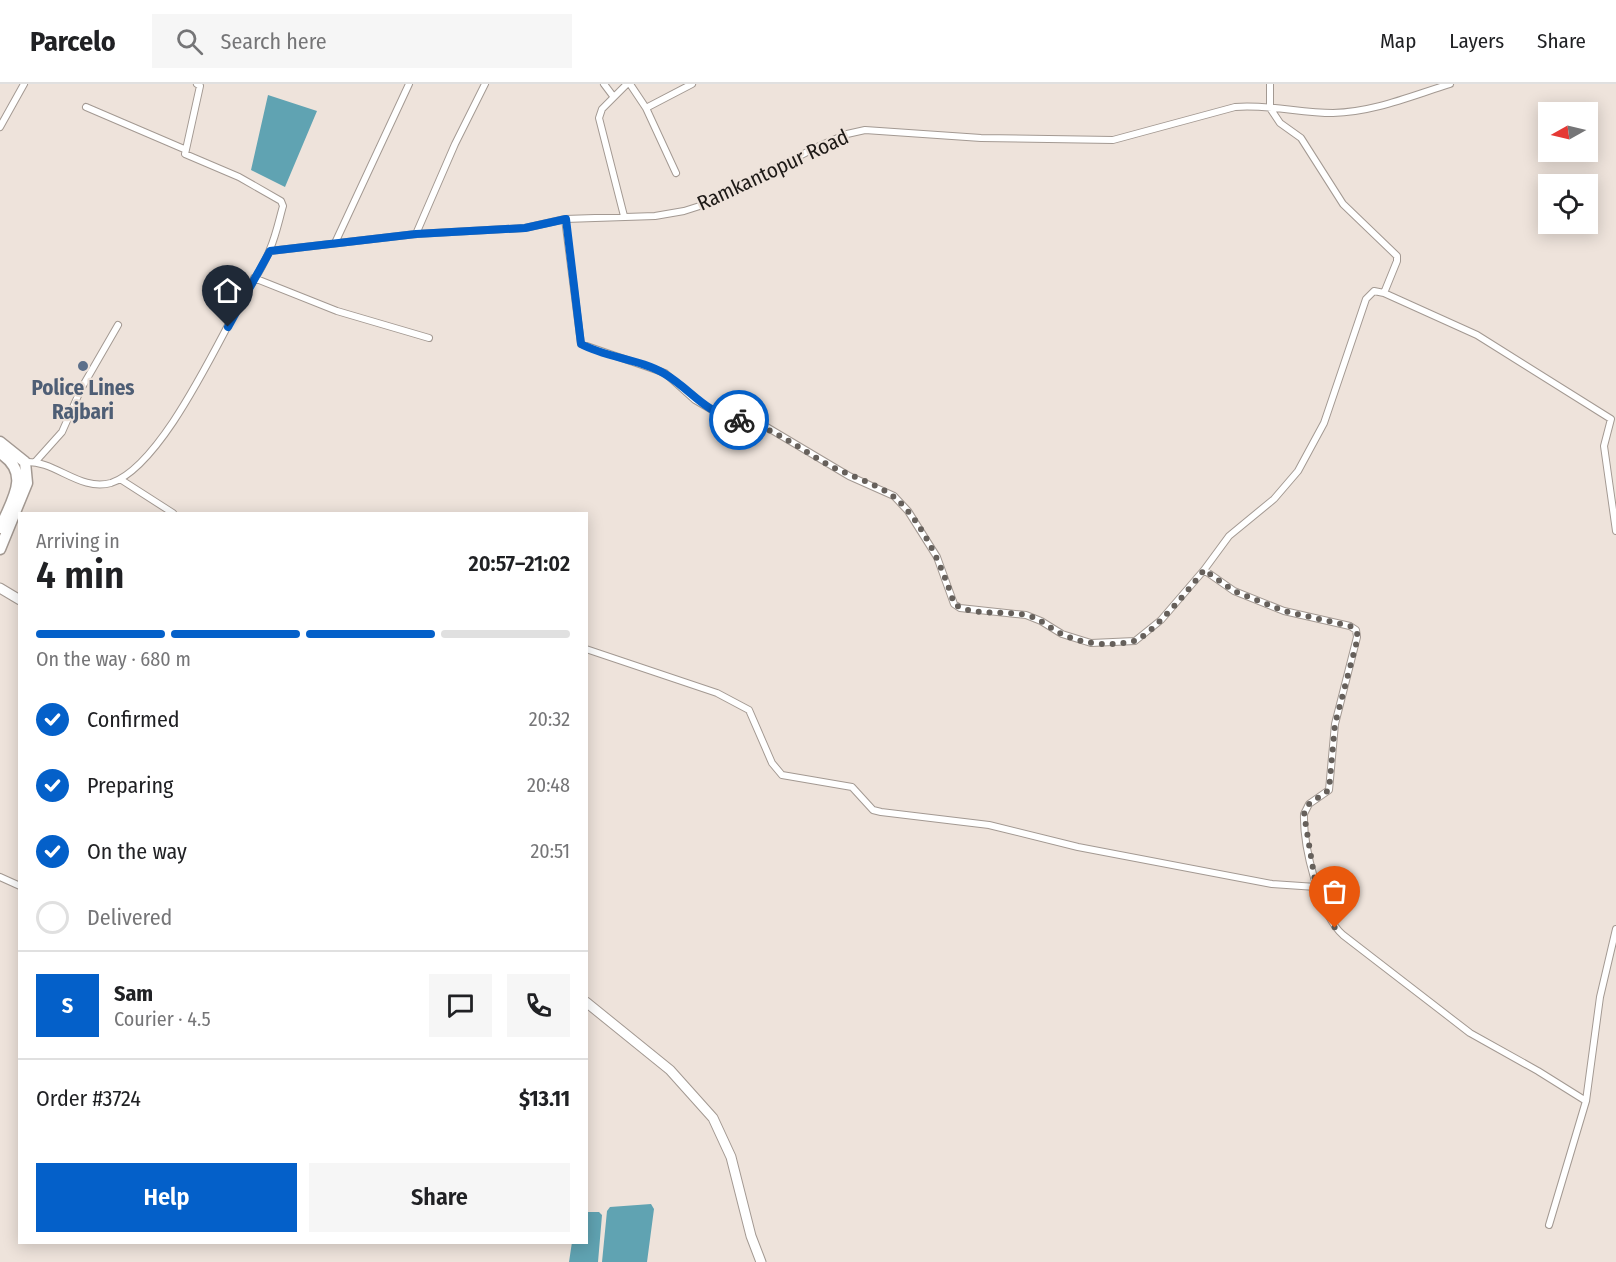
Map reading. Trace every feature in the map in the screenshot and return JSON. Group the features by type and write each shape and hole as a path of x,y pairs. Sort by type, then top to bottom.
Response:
{"main road":[{"path":"0,442 30,462 23,497 0,549"},
{"path":"0,453 11,461 18,474 14,494 0,528"},
{"path":"0,588 18,599"},
{"path":"588,1004 670,1070 713,1118 731,1156 751,1236 761,1262"}],"street":[{"path":"0,127 24,84"},
{"path":"335,243 409,84"},
{"path":"416,234 455,144 485,84"},
{"path":"604,84 614,96"},
{"path":"624,216 599,113 629,84 646,108 676,173"},
{"path":"646,108 692,84"},
{"path":"1270,84 1270,108 1280,123 1301,138 1343,204 1394,251 1397,261 1384,293"},
{"name":"Ramkantopur Road","path":"270,251 416,234 525,228 566,219 666,214 706,204 815,147 847,134 865,130 981,138 1113,140 1235,107 1255,105 1330,113 1356,111 1450,84"},
{"path":"184,149 199,85"},
{"path":"86,107 184,149 189,156 239,177 281,201 283,206 270,251 207,367 167,429 129,474 91,485 30,462 62,432 81,389 118,325"},
{"path":"566,219 581,344 665,374 695,400 724,417 765,426 849,476 894,496 908,512 937,557 954,604 960,608 1026,615 1062,634 1091,643 1135,641 1161,620 1204,570 1229,536 1274,500 1298,471 1324,423 1366,298 1374,291 1384,293 1477,335 1611,418"},
{"path":"254,278 337,311 429,338"},
{"path":"1616,412 1611,418 1604,447 1616,531"},
{"path":"120,478 171,512"},
{"path":"1204,570 1234,591 1284,611 1350,626 1356,630 1358,637 1335,724 1329,790 1309,804 1304,814 1316,887 1335,928 1413,991 1470,1033 1586,1101"},
{"path":"588,650 717,693 742,706 755,718 772,763 782,775 852,787 873,810 989,825 1078,847 1272,884 1316,887"},
{"path":"0,878 18,885"},
{"path":"1549,1225 1586,1101 1600,997 1616,928"}],"water":[{"path":"268,95 317,111 285,187 251,170"},
{"path":"651,1204 654,1209 647,1262 602,1262 607,1211 610,1207"},
{"path":"588,1212 599,1212 602,1215 598,1262 569,1262 572,1244 588,1244"}],"way so far":[{"path":"739,420 765,426 849,476 894,496 908,512 937,557 954,604 960,608 1026,615 1062,634 1091,643 1135,641 1161,620 1204,570 1234,591 1284,611 1350,626 1356,630 1358,637 1344,681 1335,724 1332,779 1329,790 1324,796 1309,804 1304,814 1316,887 1335,928"}],"place":[{"name":"Police Lines Rajbari","path":"83,366"}],"route":[{"path":"228,327 270,251 416,234 525,228 566,219 581,344 665,374 695,400 724,417 739,420"}]}
